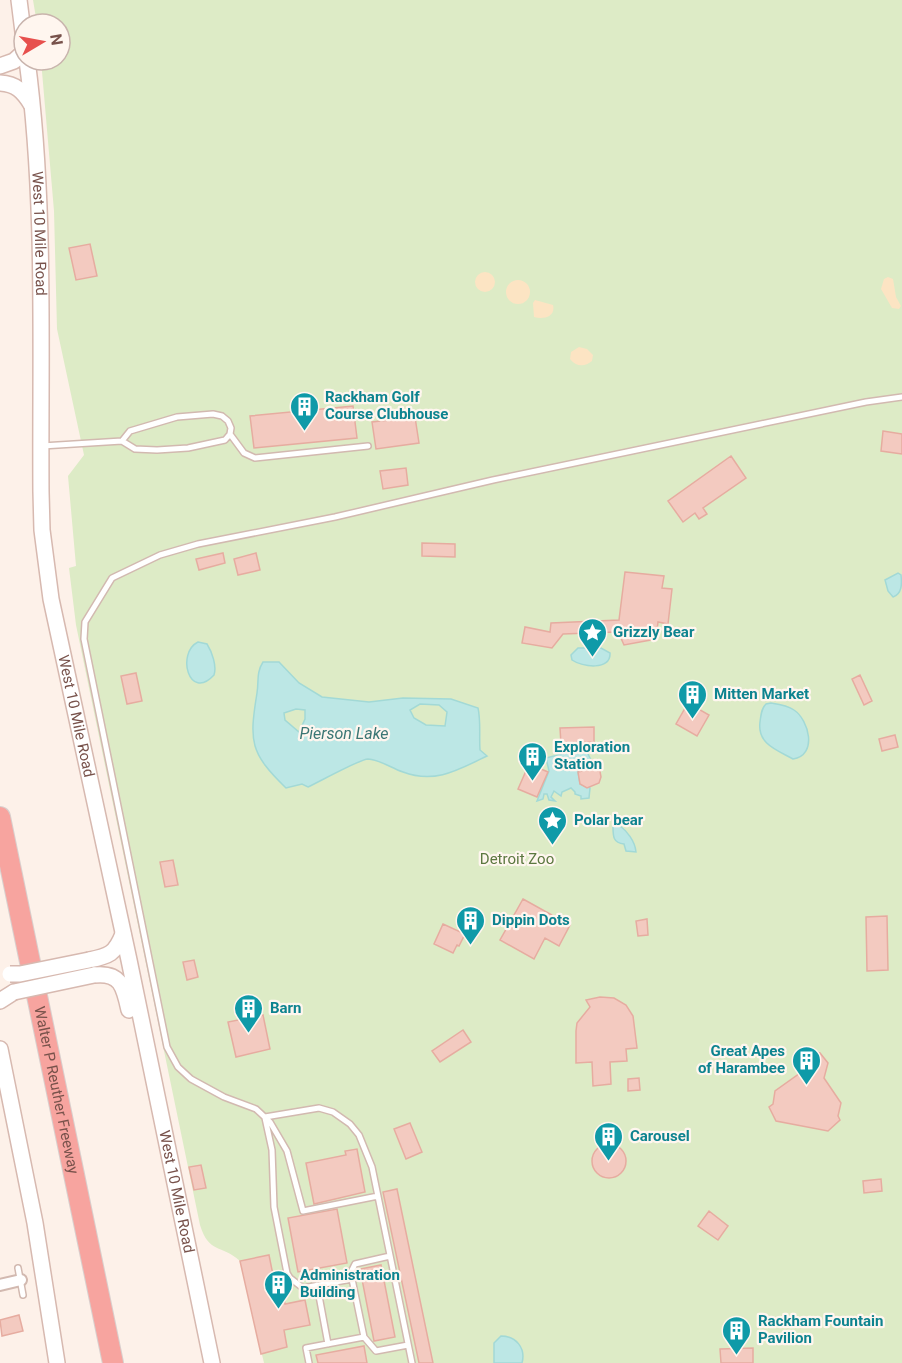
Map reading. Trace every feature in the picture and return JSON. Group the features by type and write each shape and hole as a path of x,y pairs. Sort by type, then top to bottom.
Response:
{"highway":[{"name":"Walter P Reuther Freeway","path":"0,817 113,1363"}],"main road":[{"name":"West 10 Mile Road","path":"25,72 31,104 40,228 42,530 51,599 212,1363"},
{"path":"0,83 11,84 20,89 31,104"},
{"path":"5,972 20,974 89,960 111,953 123,934"},
{"path":"0,1001 14,992 94,975 110,975 121,983 126,995 137,1043 154,1090"},
{"path":"0,1049 6,1109 35,1223 57,1363"}],"street":[{"path":"0,1285 21,1280"}],"lane":[{"path":"378,1196 303,1211 286,1151 279,1134 265,1117 255,1109 224,1097 191,1079 178,1067 166,1047 84,639 85,622 112,578 153,558 198,544 335,517 493,480 866,402 902,397"},
{"path":"41,447 122,441 135,449 188,448 225,440 231,428 222,416 213,414 164,420 130,431 122,441"},
{"path":"230,434 244,453 255,458 368,446"},
{"path":"265,1117 312,1107 333,1112 350,1124 363,1140 378,1196 411,1363"},
{"path":"265,1117 272,1150 274,1207 287,1273 295,1283 303,1288 352,1279"},
{"path":"390,1256 356,1264 352,1270 352,1279 364,1337 376,1351 408,1345"},
{"path":"18,1268 23,1295"},
{"path":"317,1285 328,1344"},
{"path":"309,1363 306,1348 364,1337"}],"green space":[{"name":"Detroit Zoo","path":"33,0 902,0 902,1363 264,1363 240,1261 212,1245 200,1225 76,625 69,568 76,566 68,476 84,455 57,329 54,211 42,72 72,72 72,12 35,12"}],"sand":[{"path":"485,272 492,275 495,282 492,289 485,292 478,289 475,282 478,275"},
{"path":"888,277 893,279 896,297 901,306 899,309 892,308 881,289 884,279"},
{"path":"518,280 527,283 530,292 527,301 518,304 509,301 506,292 509,283"},
{"path":"535,300 553,305 551,315 545,318 534,317 533,303"},
{"path":"579,347 587,349 593,355 592,361 581,365 572,362 571,352"}],"water":[{"path":"898,573 901,575 901,588 893,597 888,591 885,580"},
{"path":"198,642 207,644 215,667 214,675 205,682 198,683 188,673 187,664 191,648"},
{"path":"578,648 601,648 610,653 609,659 606,663 595,666 577,662 572,660 571,655"},
{"name":"Pierson Lake","path":"263,662 279,662 299,683 322,697 369,702 403,698 451,699 478,708 480,750 487,756 446,774 426,777 403,772 382,762 368,759 308,787 302,784 286,788 265,765 255,746 253,724","holes":["420,704 439,705 447,712 445,726 426,725 414,718 410,710","296,709 305,710 305,719 299,732 285,720 284,713"]},
{"path":"766,704 791,708 804,721 808,744 801,756 793,759 769,745 762,736 760,722 763,708"},
{"path":"585,748 591,760 587,762 584,771 578,772 580,784 590,788 589,798 581,799 581,796 575,794 571,788 562,792 561,796 554,791 551,797 555,801 549,800 547,794 544,794 543,799 537,801 549,771 546,758"},
{"path":"615,825 619,825 628,833 636,852 626,851 624,844 616,841 613,830"},
{"path":"501,1336 511,1338 519,1344 523,1352 522,1363 494,1363 494,1343"}],"building":[{"path":"90,244 97,276 76,280 69,248"},
{"name":"Rackham Golf Course Clubhouse","path":"353,406 357,438 254,448 250,416"},
{"path":"415,417 419,443 376,449 372,422"},
{"path":"883,431 902,434 902,454 881,451"},
{"path":"731,456 746,478 703,508 707,514 699,519 695,513 683,522 668,501"},
{"path":"406,468 408,485 383,489 380,471"},
{"path":"422,543 455,544 455,557 422,556"},
{"path":"223,553 225,563 199,570 196,559"},
{"path":"256,553 260,570 238,575 234,559"},
{"path":"625,572 664,576 662,588 672,589 668,624 658,622 656,639 624,645 620,636 615,632 563,634 552,648 522,643 525,627 550,632 551,623 619,620"},
{"path":"136,673 142,701 127,704 121,676"},
{"path":"860,675 872,701 864,705 852,679"},
{"name":"Mitten Market","path":"688,703 709,715 697,736 676,724"},
{"path":"594,727 594,742 561,744 560,728"},
{"path":"895,735 898,747 882,751 879,739"},
{"path":"598,760 601,777 599,783 587,788 580,784 578,772 582,771 587,762"},
{"name":"Exploration Station","path":"529,764 548,772 537,797 518,789"},
{"path":"173,860 178,885 165,887 160,862"},
{"path":"523,899 570,925 559,946 545,938 534,959 500,940"},
{"path":"887,916 888,970 867,971 866,917"},
{"path":"647,919 648,935 638,936 636,921"},
{"path":"443,924 465,934 453,953 434,944"},
{"path":"194,960 198,977 187,980 183,962"},
{"path":"600,997 614,998 626,1005 633,1016 637,1048 626,1049 627,1061 610,1062 611,1084 593,1086 592,1062 576,1063 576,1031 577,1023 590,1007 586,1000"},
{"name":"Barn","path":"263,1015 270,1049 236,1057 228,1022"},
{"path":"463,1030 471,1042 440,1062 432,1051"},
{"name":"Great Apes of Harambee","path":"813,1051 820,1053 828,1063 824,1078 841,1103 838,1116 840,1120 828,1131 776,1121 769,1107 773,1104 775,1091 800,1073 804,1058"},
{"path":"639,1078 640,1090 628,1091 628,1079"},
{"path":"410,1123 422,1152 406,1159 394,1129"},
{"name":"Carousel","path":"609,1144 621,1149 626,1161 621,1173 609,1178 597,1173 592,1161 597,1149"},
{"path":"357,1149 365,1192 314,1204 306,1163 346,1155 345,1151"},
{"path":"201,1165 206,1188 194,1190 189,1167"},
{"path":"881,1179 882,1191 864,1193 863,1181"},
{"path":"397,1189 433,1363 419,1363 383,1192"},
{"path":"337,1209 347,1263 298,1272 288,1218"},
{"path":"709,1211 728,1226 718,1240 698,1226"},
{"name":"Administration Building","path":"269,1255 275,1285 281,1284 285,1304 305,1300 310,1325 284,1330 287,1347 261,1354 240,1261"},
{"path":"381,1265 395,1337 374,1341 360,1269"},
{"path":"19,1315 23,1331 2,1336 0,1320"},
{"path":"364,1346 367,1363 318,1363 316,1355"},
{"name":"Rackham Fountain Pavilion","path":"753,1348 753,1363 721,1363 720,1349"}],"place":[{"name":"Rackham Golf Course Clubhouse","path":"304,432"},
{"name":"Grizzly Bear","path":"592,658"},
{"name":"Mitten Market","path":"693,720"},
{"name":"Exploration Station","path":"533,782"},
{"name":"Polar bear","path":"553,846"},
{"name":"Dippin Dots","path":"471,946"},
{"name":"Barn","path":"249,1034"},
{"name":"Great Apes of Harambee","path":"806,1086"},
{"name":"Carousel","path":"609,1162"},
{"name":"Administration Building","path":"279,1310"},
{"name":"Rackham Fountain Pavilion","path":"737,1356"}]}
